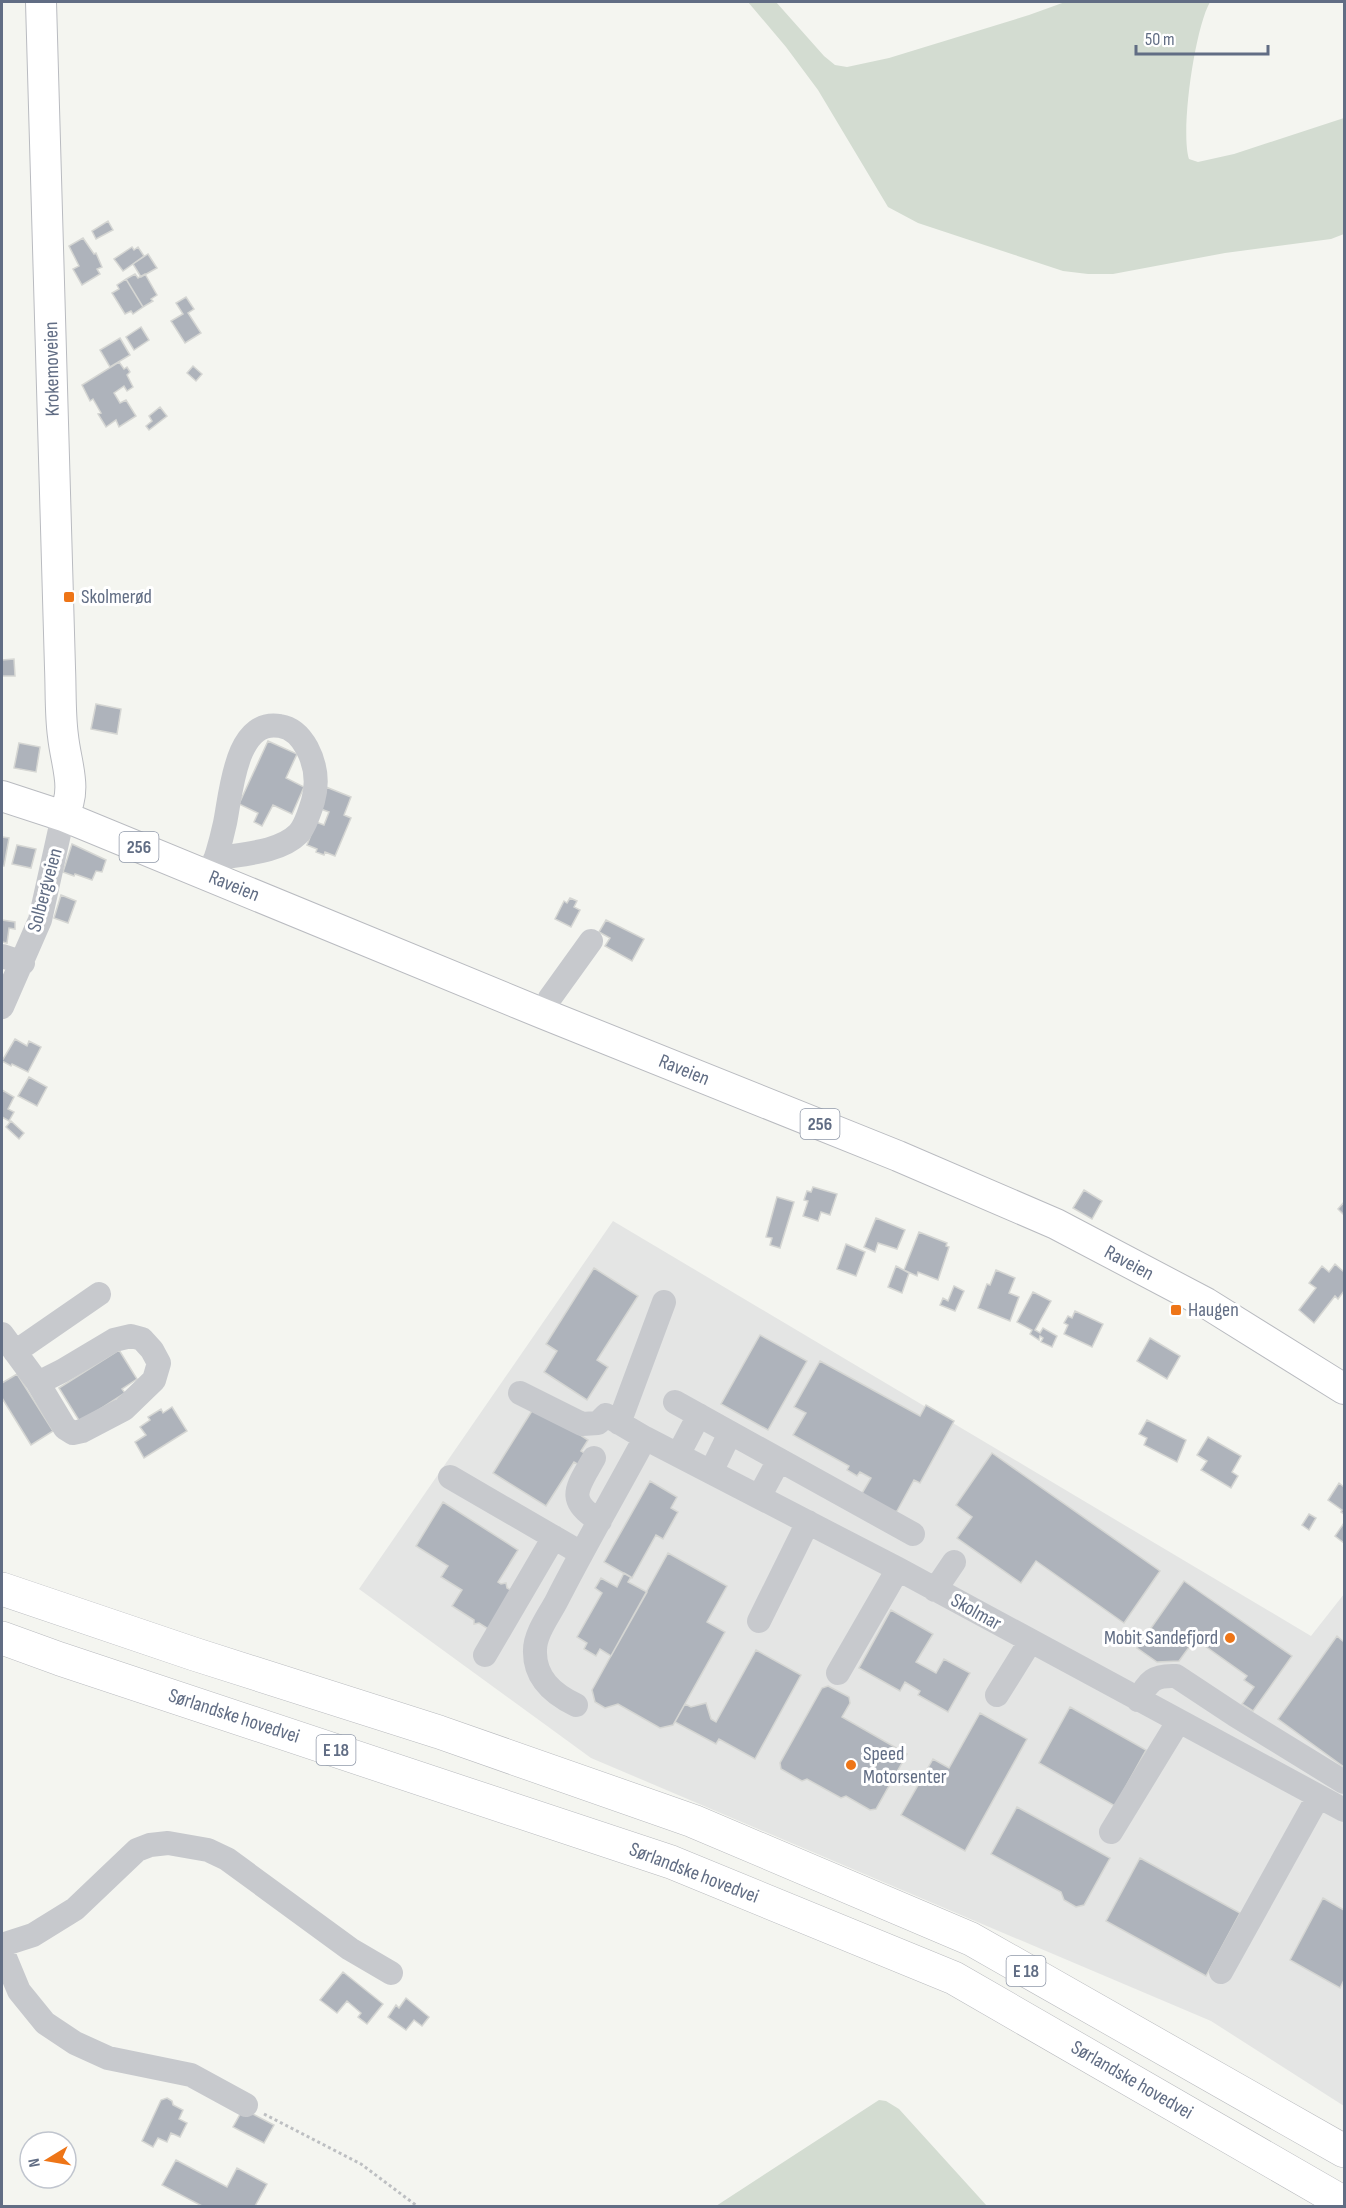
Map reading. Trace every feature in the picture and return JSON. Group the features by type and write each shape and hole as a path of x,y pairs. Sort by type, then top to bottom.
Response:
{"highway":[{"name":"E 18","path":"2,1588 194,1654 439,1732 693,1821 971,1939 1344,2151"},
{"name":"Sørlandske hovedvei","path":"2,1638 671,1862 954,1978 1344,2203"}],"main road":[{"name":"Krokemoveien","path":"41,2 51,282 54,525 63,736 54,800 63,816"},
{"name":"Raveien","path":"2,796 212,868 544,1014 898,1156 1056,1224 1206,1303 1344,1389"}],"street":[{"path":"273,725 290,728 303,741 312,758 315,774 314,797 299,833 271,849 212,868 225,822 230,784 240,755 258,729 273,725"},
{"name":"Solbergveien","path":"2,1007 12,959 40,920 63,816"},
{"path":"544,1014 550,998 591,941"},
{"path":"38,1383 114,1340 131,1336 142,1338 159,1363 153,1380 124,1409 82,1431 73,1433 65,1428 38,1383 8,1343 99,1294"},
{"path":"519,1393 582,1424 613,1419 664,1302"},
{"path":"675,1402 913,1534"},
{"path":"678,1455 699,1416"},
{"name":"Skolmar","path":"613,1419 645,1438 898,1569 1178,1722 1344,1809"},
{"path":"711,1472 730,1433"},
{"path":"576,1705 558,1696 546,1685 536,1664 536,1641 581,1553 645,1438"},
{"path":"594,1458 577,1491 576,1499 585,1512 600,1521"},
{"path":"759,1497 779,1460"},
{"path":"450,1477 581,1553"},
{"path":"759,1621 818,1527 844,1496"},
{"path":"484,1655 554,1537"},
{"path":"935,1590 954,1562"},
{"path":"838,1672 898,1569"},
{"path":"998,1695 1030,1642"},
{"path":"1138,1700 1154,1678 1176,1676 1235,1716 1344,1782"},
{"path":"1223,1746 1235,1716"},
{"path":"1111,1832 1178,1722"},
{"path":"1284,1778 1297,1754"},
{"path":"1221,1972 1318,1797"},
{"path":"2,1945 33,1935 75,1909 136,1850 150,1845 168,1844 208,1850 226,1859 350,1948 391,1973"},
{"path":"2,1950 19,1990 45,2023 75,2043 108,2058 191,2075 246,2105"}],"path":[{"path":"246,2105 361,2164 417,2206"}],"shaded area":[{"path":"748,2 776,2 824,56 835,65 847,67 889,58 1065,2 1210,2 1199,34 1190,80 1186,126 1189,159 1198,162 1234,154 1344,118 1344,234 1331,239 1225,253 1113,274 1088,274 1063,271 918,223 888,207 818,90"},
{"path":"613,1221 1311,1636 1344,1594 1344,2106 1211,2021 591,1758 359,1589"},
{"path":"879,2100 886,2101 899,2109 987,2206 716,2206"}],"building":[{"path":"108,221 113,230 96,239 92,231"},
{"path":"83,238 94,254 96,253 102,267 97,269 100,274 82,285 73,269 79,266 69,246"},
{"path":"132,247 134,250 138,247 144,256 123,271 114,259"},
{"path":"148,254 157,268 141,277 133,264"},
{"path":"135,274 138,278 145,274 157,295 151,299 153,301 143,307 126,279"},
{"path":"126,279 143,307 133,314 131,311 125,314 112,293 119,289 117,285"},
{"path":"186,297 194,309 188,313 201,333 185,343 171,321 183,314 176,303"},
{"path":"141,327 149,340 134,350 126,337"},
{"path":"120,338 130,355 110,367 100,350"},
{"path":"119,362 124,369 127,367 130,372 127,375 133,387 127,391 124,386 114,393 120,403 126,400 136,416 119,427 116,420 106,427 93,399 90,401 82,385"},
{"path":"193,366 202,374 196,381 187,373"},
{"path":"160,407 167,416 149,430 146,426 152,421 149,416"},
{"path":"14,659 15,676 2,676 2,660"},
{"path":"96,704 121,709 117,734 91,729"},
{"path":"268,741 297,754 286,778 304,787 292,814 273,805 262,826 254,822 258,813 239,804"},
{"path":"19,743 40,747 36,772 14,768"},
{"path":"326,787 351,797 344,815 351,818 335,856 325,852 324,855 316,852 317,849 307,845 316,822 324,825 329,812 318,808"},
{"path":"2,837 9,838 4,866 2,866"},
{"path":"72,844 106,860 102,872 96,871 92,880 63,872"},
{"path":"17,845 36,849 31,868 12,864"},
{"path":"61,895 76,901 68,923 54,918"},
{"path":"570,898 577,901 574,907 580,910 571,927 555,919 564,901 567,903"},
{"path":"2,920 15,922 15,929 9,928 7,943 2,942"},
{"path":"606,920 644,939 632,961 605,946 610,938 599,932"},
{"path":"15,1039 27,1046 29,1041 41,1047 28,1072 2,1061"},
{"path":"29,1077 47,1087 37,1106 18,1096"},
{"path":"2,1090 14,1097 8,1109 14,1112 9,1121 2,1117"},
{"path":"11,1121 24,1133 19,1139 6,1127"},
{"path":"813,1187 837,1194 830,1215 821,1212 818,1221 803,1216 808,1201 804,1200 807,1191 811,1192"},
{"path":"1084,1190 1102,1201 1092,1219 1073,1208"},
{"path":"777,1197 794,1202 780,1248 770,1245 772,1238 766,1237"},
{"path":"1344,1202 1344,1215 1338,1209"},
{"path":"876,1218 905,1230 897,1249 878,1243 875,1252 864,1247"},
{"path":"919,1232 947,1243 946,1246 949,1247 938,1280 918,1272 917,1276 904,1270"},
{"path":"846,1244 865,1252 856,1276 837,1269"},
{"path":"1335,1264 1344,1272 1344,1291 1338,1299 1335,1296 1314,1323 1299,1310 1316,1288 1309,1283 1322,1266 1329,1272"},
{"path":"896,1266 909,1273 902,1293 888,1287"},
{"path":"594,1268 638,1296 597,1360 608,1367 587,1400 544,1372 557,1351 546,1344"},
{"path":"996,1270 1015,1278 1009,1293 1019,1297 1010,1321 978,1308 987,1284 990,1285"},
{"path":"954,1286 964,1291 955,1311 940,1305 943,1298 948,1301"},
{"path":"1033,1292 1051,1301 1035,1330 1040,1333 1043,1328 1057,1336 1052,1347 1041,1342 1043,1338 1040,1336 1039,1340 1030,1334 1032,1330 1017,1322"},
{"path":"1075,1311 1103,1324 1092,1347 1064,1334 1068,1325 1064,1323 1068,1316 1072,1318"},
{"path":"760,1335 807,1361 768,1430 721,1404"},
{"path":"1150,1338 1180,1356 1167,1379 1137,1361"},
{"path":"119,1350 137,1379 122,1389 125,1393 80,1422 59,1388"},
{"path":"820,1361 920,1416 926,1405 954,1421 920,1483 914,1480 897,1511 892,1513 861,1495 871,1478 860,1472 857,1476 847,1470 849,1466 793,1435 806,1413 794,1407"},
{"path":"17,1374 53,1431 31,1445 2,1398 2,1383"},
{"path":"535,1406 588,1440 581,1451 586,1454 579,1465 574,1462 546,1506 493,1473"},
{"path":"172,1407 187,1431 144,1458 135,1442 146,1435 140,1427 150,1420 148,1417 161,1409 163,1413"},
{"path":"1147,1420 1186,1440 1177,1462 1144,1445 1147,1438 1139,1434"},
{"path":"1208,1437 1241,1456 1232,1472 1238,1476 1231,1488 1201,1470 1207,1461 1197,1455"},
{"path":"992,1453 1160,1571 1124,1623 1036,1561 1021,1583 957,1538 972,1517 956,1505"},
{"path":"650,1481 677,1497 671,1508 678,1512 663,1539 656,1535 632,1578 604,1562"},
{"path":"1339,1483 1344,1487 1344,1514 1328,1500"},
{"path":"443,1502 518,1550 498,1582 506,1583 507,1588 514,1592 490,1630 479,1623 474,1624 474,1620 452,1606 462,1590 441,1577 448,1566 416,1546"},
{"path":"1309,1514 1316,1518 1309,1530 1302,1525"},
{"path":"1344,1523 1344,1543 1335,1536"},
{"path":"668,1553 727,1586 707,1622 725,1632 673,1725 660,1728 618,1704 605,1708 595,1702 592,1690"},
{"path":"624,1573 631,1577 628,1582 647,1592 611,1656 600,1649 596,1656 584,1649 587,1643 577,1637 602,1593 595,1588 601,1578 617,1587"},
{"path":"1184,1581 1292,1656 1253,1711 1242,1704 1254,1687 1244,1680 1247,1676 1195,1639 1179,1661 1157,1662 1137,1648"},
{"path":"891,1610 933,1634 916,1662 936,1673 944,1659 970,1673 948,1712 918,1695 920,1691 905,1682 900,1691 859,1668"},
{"path":"1337,1636 1344,1642 1344,1767 1278,1719"},
{"path":"756,1650 801,1675 755,1759 719,1739 716,1744 675,1722 685,1704 691,1707 706,1703 711,1719 716,1722"},
{"path":"828,1686 849,1697 850,1703 842,1717 907,1754 876,1809 870,1810 846,1796 841,1798 807,1779 802,1781 781,1769 780,1763 822,1688"},
{"path":"1070,1707 1146,1750 1115,1806 1039,1763"},
{"path":"980,1713 1027,1739 965,1851 901,1815 933,1759 949,1768"},
{"path":"1017,1807 1110,1858 1084,1905 1076,1907 1064,1900 1061,1892 991,1854"},
{"path":"1140,1858 1240,1913 1206,1976 1106,1921"},
{"path":"1323,1898 1344,1910 1344,1980 1340,1988 1290,1960"},
{"path":"343,1972 383,2004 367,2024 358,2017 361,2013 347,2001 337,2013 320,2000"},
{"path":"406,1998 429,2017 422,2026 414,2020 406,2030 388,2017 396,2005 399,2008"},
{"path":"167,2098 172,2101 173,2105 183,2110 179,2119 187,2123 180,2137 171,2133 167,2142 158,2138 153,2147 142,2141 161,2100"},
{"path":"243,2109 274,2125 264,2143 233,2127"},
{"path":"176,2160 227,2187 237,2168 267,2184 255,2206 202,2206 162,2185"}],"place":[{"name":"Skolmerød","path":"69,597"},
{"name":"Haugen","path":"1176,1310"},
{"name":"Mobit Sandefjord","path":"1230,1638"},
{"name":"Speed Motorsenter","path":"851,1765"}]}
